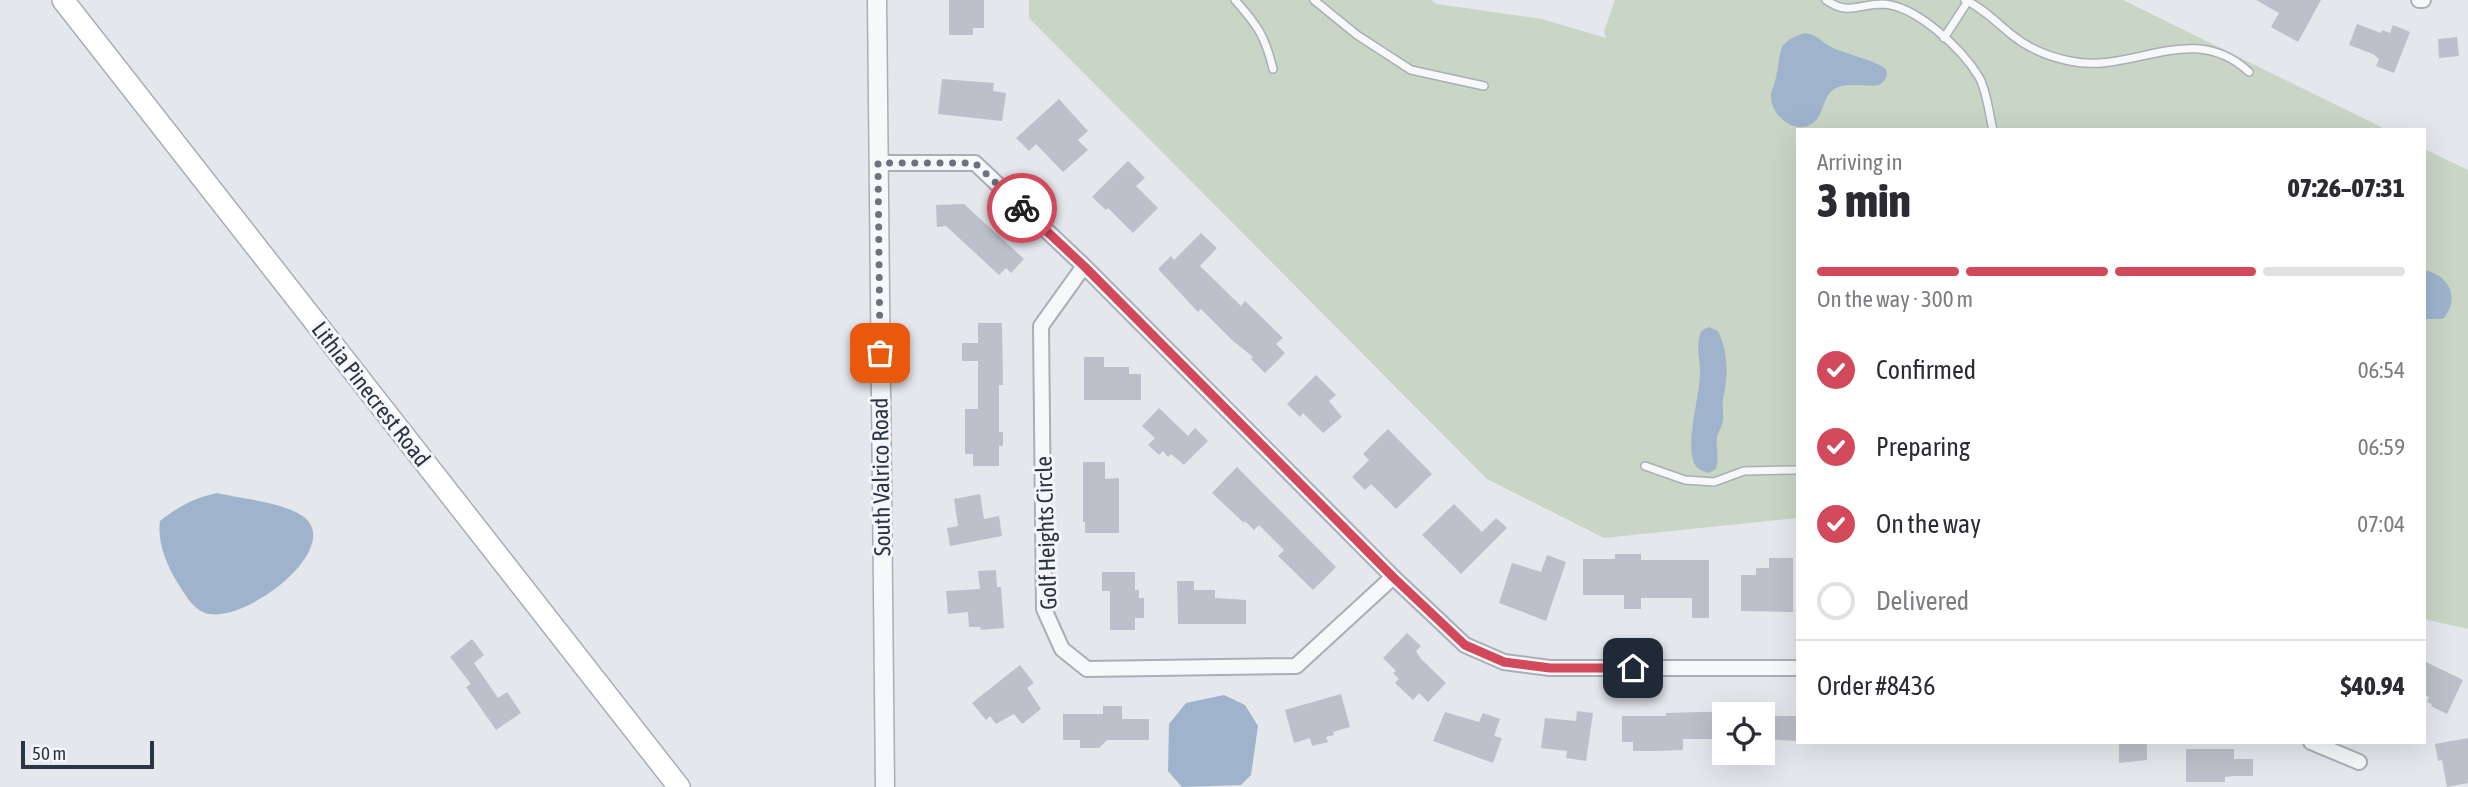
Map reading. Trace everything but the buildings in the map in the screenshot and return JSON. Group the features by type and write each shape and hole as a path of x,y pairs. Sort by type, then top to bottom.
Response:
{"main road":[{"name":"Lithia Pinecrest Road","path":"64,0 678,787"}],"street":[{"name":"South Valrico Road","path":"877,0 885,787"},
{"path":"878,163 975,163 1084,266 1393,577 1465,645 1504,662 1550,668 1796,668"},
{"name":"Golf Heights Circle","path":"1084,266 1041,326 1044,609 1062,649 1087,669 1296,666 1393,577"},
{"path":"2316,744 2359,762"}],"lane":[{"path":"1235,0 1253,20 1266,42 1273,69"},
{"path":"1314,0 1357,35 1411,70 1484,86"},
{"path":"1826,0 1837,9 1858,9 1880,4 1897,6 1916,15 1944,38 1980,78 1992,128"},
{"path":"1944,38 1967,1 1976,5 2014,37 2040,52 2072,62 2103,62 2183,49 2216,50 2236,60 2249,72"},
{"path":"1645,466 1685,480 1714,482 1744,471 1796,470"}],"green space":[{"path":"1029,0 1431,0 1437,4 1542,19 1606,38 1604,31 1615,0 2123,0 2383,128 1796,128 1796,518 1604,538 1487,479 1029,18"},
{"path":"2426,150 2468,170 2468,629 2426,619"}],"water":[{"path":"1804,33 1833,48 1880,65 1886,69 1887,74 1879,85 1846,85 1831,91 1817,119 1799,127 1780,117 1772,105 1771,95 1782,46"},
{"path":"2426,271 2440,277 2450,288 2451,303 2443,319 2426,319"},
{"path":"1709,327 1718,331 1722,340 1727,373 1723,421 1717,437 1717,464 1716,469 1708,473 1694,463 1691,439 1700,379 1699,341 1701,331"},
{"path":"217,493 296,512 304,517 313,531 311,547 300,565 284,582 264,597 222,614 205,613 192,604 166,560 159,529 160,521 180,507"},
{"path":"1224,695 1245,705 1258,726 1251,775 1241,785 1182,787 1168,771 1169,724 1186,703"}],"way so far":[{"path":"880,353 878,163 975,163 1022,208"}],"route":[{"path":"1022,208 1084,266 1393,577 1465,645 1504,662 1550,668 1633,668"}]}
